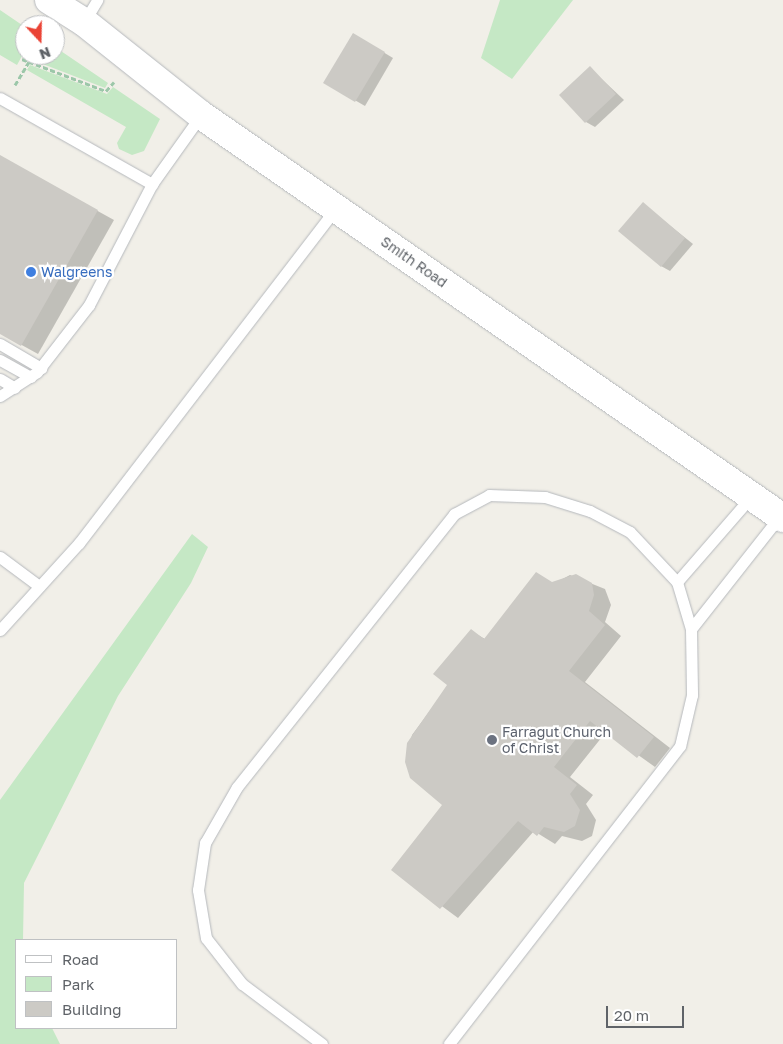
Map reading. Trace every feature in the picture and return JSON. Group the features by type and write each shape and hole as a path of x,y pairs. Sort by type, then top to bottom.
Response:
{"street":[{"name":"Smith Road","path":"49,0 91,11 201,115 782,517"}],"lane":[{"path":"0,98 152,184"},
{"path":"0,396 15,388 41,368 89,305 152,184 201,115"},
{"path":"0,630 79,543 336,208"},
{"path":"0,344 41,368"},
{"path":"0,360 31,377"},
{"path":"0,379 15,388"},
{"path":"322,1044 242,984 206,938 198,890 205,843 237,787 454,514 490,495 545,497 590,511 630,532 677,582 691,629 692,695 680,746 449,1044"},
{"path":"677,582 752,497"},
{"path":"691,629 782,517"},
{"path":"0,557 39,586"}],"path":[{"path":"38,65 106,91 114,82"}],"green space":[{"path":"500,0 573,0 512,79 481,58"},
{"path":"0,10 15,20 15,64 0,55"},
{"path":"65,54 108,83 105,88 45,65 65,65"},
{"path":"30,65 107,94 113,87 160,119 144,151 132,155 119,149 117,143 126,127 27,70"},
{"path":"192,534 208,547 191,583 118,696 24,883 23,939 15,939 15,1029 52,1029 60,1044 0,1044 0,800"}],"building":[{"path":"353,33 385,52 355,102 323,83"},
{"path":"590,66 616,94 585,123 559,95"},
{"name":"Walgreens","path":"0,155 98,210 21,346 0,334"},
{"path":"643,202 685,238 661,267 618,231"},
{"name":"Farragut Church of Christ","path":"536,572 552,582 576,574 592,583 594,595 589,611 605,625 569,671 654,737 637,758 590,721 554,767 577,785 570,794 580,810 575,826 564,832 544,827 537,836 518,821 440,909 391,870 442,805 410,778 405,762 407,743 447,685 433,674 471,629 484,639"}],"place":[{"name":"Walgreens","path":"31,272"},
{"name":"Farragut Church of Christ","path":"492,740"}]}
